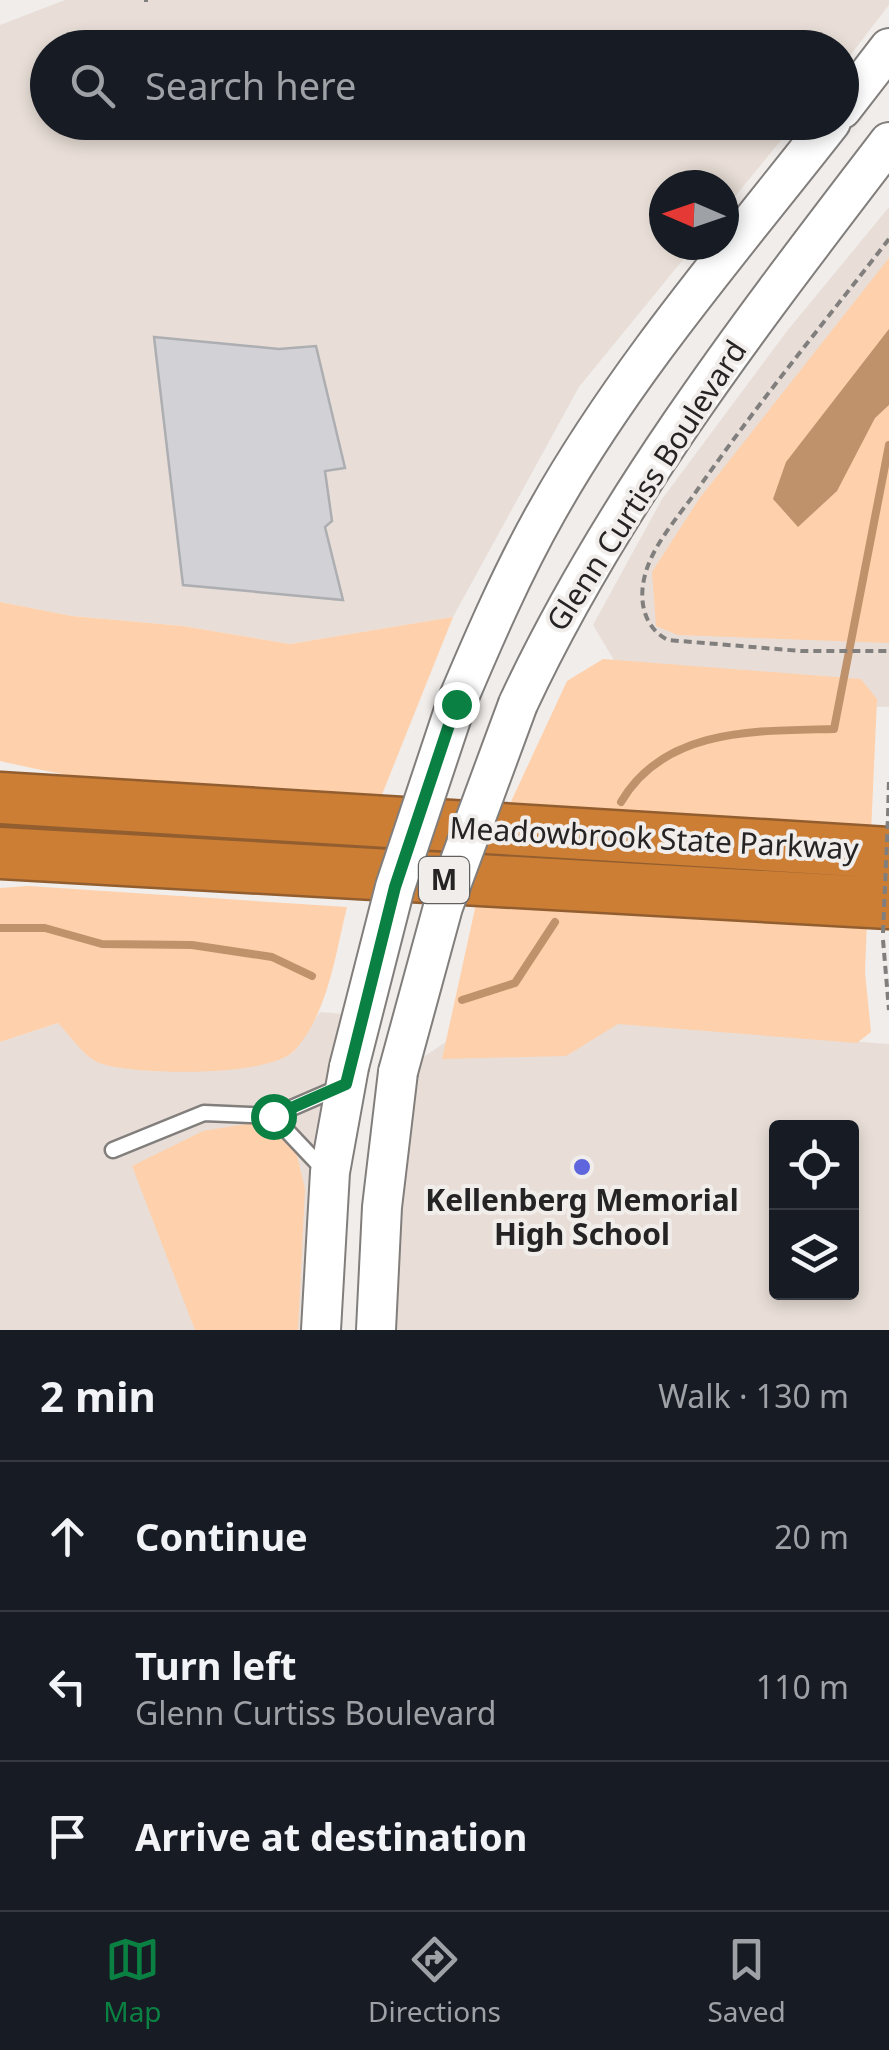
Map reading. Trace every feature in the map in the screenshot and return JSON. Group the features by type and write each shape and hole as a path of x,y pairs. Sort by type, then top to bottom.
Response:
{"highway":[{"path":"0,778 58,802"},
{"name":"Meadowbrook State Parkway","path":"0,798 888,835"},
{"name":"Meadowbrook State Parkway","path":"0,853 886,918"},
{"path":"0,869 58,858"}],"main road":[{"path":"859,87 889,48"},
{"name":"Glenn Curtiss Boulevard","path":"321,1330 330,1178 347,1076 395,887 456,704 504,592 549,508 592,440 817,140"},
{"name":"Glenn Curtiss Boulevard","path":"376,1323 382,1208 398,1072 442,908 518,704 548,640 666,445 889,142"},
{"path":"327,1227 342,1269 376,1323"}],"lane":[{"path":"113,1150 204,1114 273,1116 347,1076"},
{"path":"273,1116 330,1178"}],"path":[{"path":"889,239 725,449 667,533 645,574 643,613 655,634 668,640 802,651 889,651"},
{"path":"889,780 882,961 889,1010"}],"shaded area":[{"path":"65,0 889,0 859,44 859,30 30,30 30,140 781,140 739,192 739,170 649,170 649,260 683,260 579,387 453,617 290,644 183,626 72,616 0,602 0,25"},
{"path":"889,207 889,707 637,699 593,625 662,499 787,331"},
{"path":"889,258 889,643 678,635 656,626 652,572 699,499"},
{"path":"889,329 889,405 875,418 837,491 798,527 773,499 786,462"},
{"path":"0,602 72,616 183,626 290,644 453,617 379,802 141,785 0,761"},
{"path":"603,659 861,679 877,699 871,833 509,806 567,681"},
{"path":"28,886 347,907 323,1000 296,1049 260,1065 173,1072 96,1062 58,1023 0,1042 0,888"},
{"path":"476,904 867,920 865,972 871,1032 857,1043 618,1024 566,1056 442,1059"},
{"path":"320,1012 356,1015 318,1330 0,1330 0,1042 58,1023 293,1053"},
{"name":"Kellenberg Memorial High School","path":"489,1013 889,1044 889,1330 376,1330 404,1070"},
{"path":"252,1123 295,1147 305,1189 298,1330 195,1330 132,1166 203,1131"}],"building":[{"path":"154,337 279,349 316,346 345,468 325,471 332,521 325,527 343,600 183,585"}],"waterway":[{"path":"621,802 640,777 687,746 744,733 834,729 889,445"},
{"path":"462,1000 515,983 555,922"},
{"path":"0,928 45,928 102,944 192,945 272,957 312,976"}],"place":[{"name":"Kellenberg Memorial High School","path":"582,1167"}],"route":[{"path":"273,1116 346,1084 395,887 456,704"}]}
